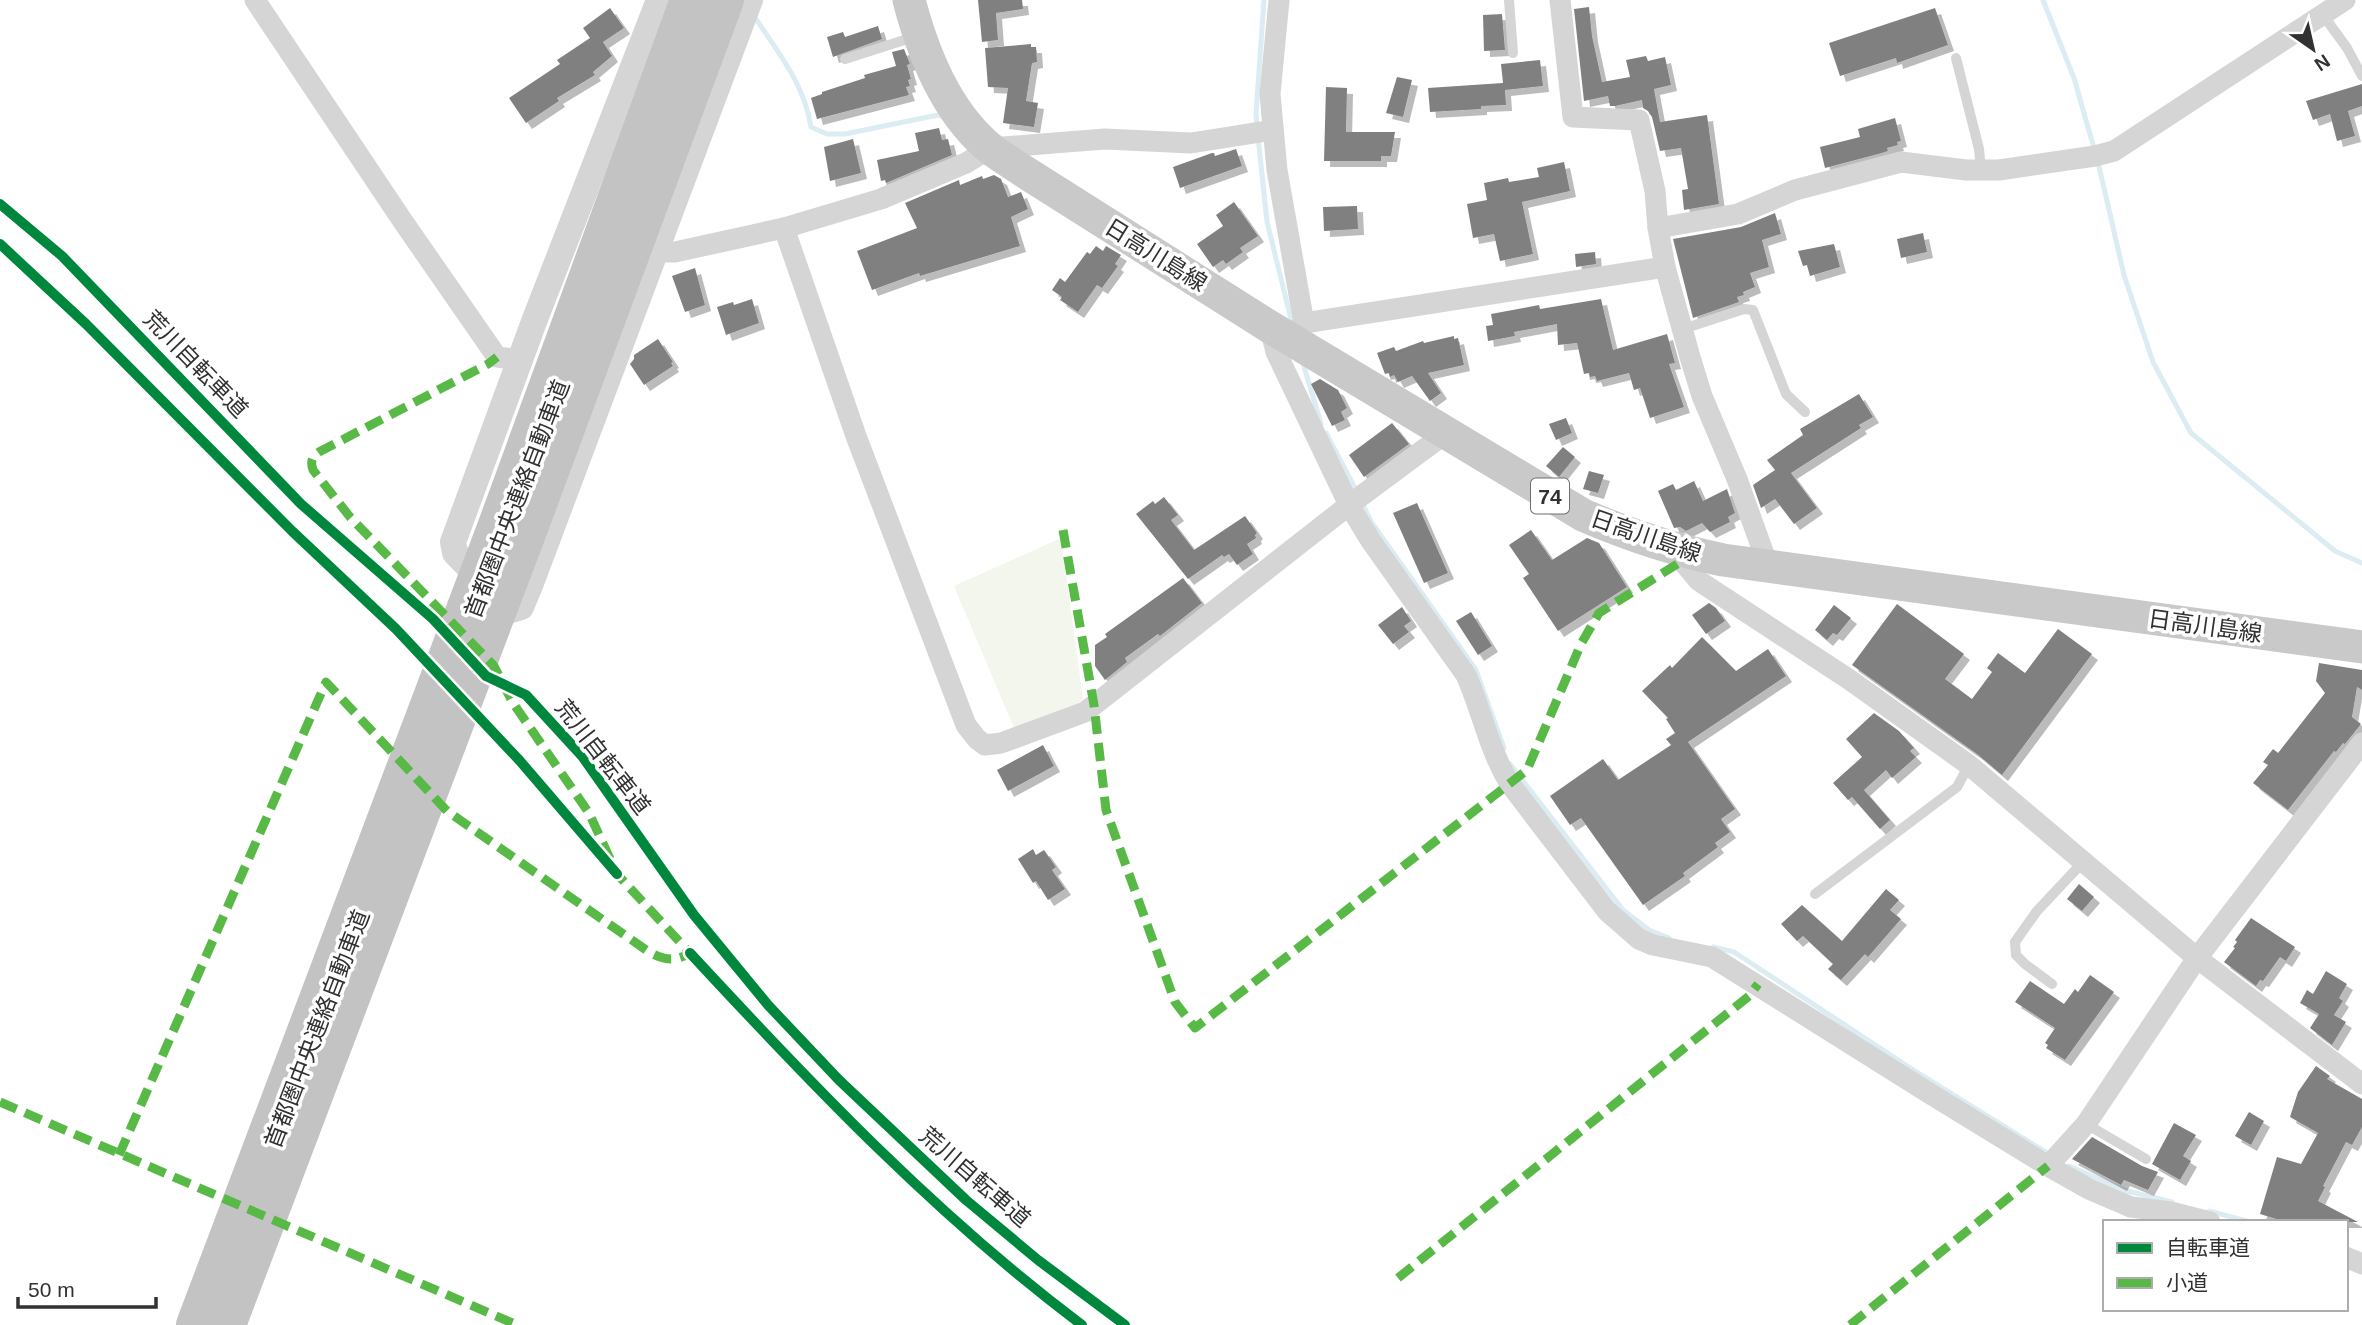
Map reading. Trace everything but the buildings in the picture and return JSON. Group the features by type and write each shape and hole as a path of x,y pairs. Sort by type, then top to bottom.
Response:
{"highway":[{"name":"首都圏中央連絡自動車道","path":"195,1325 492,538 689,0"},
{"name":"首都圏中央連絡自動車道","path":"227,1325 531,523 736,2"}],"main road":[{"name":"日高川島線","path":"909,0 939,82 954,108 990,148 1028,174 1288,329 1446,433 1583,515 1629,535 1672,549 1769,568 2362,647"}],"street":[{"path":"256,0 497,356 521,360"},
{"path":"659,0 572,222 453,542 455,553 511,610 521,607 531,583 655,251 736,2"},
{"path":"1279,0 1270,94 1288,329 1276,352 1349,505 1371,541 1466,675 1497,763 1510,784 1607,911 1639,939 1653,945 1712,957 2048,1167 2089,1189 2131,1207 2171,1212 2202,1220"},
{"path":"1560,0 1573,117 1639,120 1655,191 1665,267 1702,396 1737,479 1769,568"},
{"path":"1658,228 1738,214 1796,190 1901,162 1999,170 2114,151 2345,0"},
{"path":"572,222 655,251 676,252 784,229 881,199 966,163 990,148 1105,139 1191,143 1273,130"},
{"path":"784,229 856,436 966,725 985,745 1001,743 1085,712 1349,505 1446,433"},
{"path":"1288,329 1665,267"},
{"path":"1672,549 1699,581 1850,680 1969,765 2197,958 2362,1084"},
{"path":"2048,1167 2086,1124 2197,958 2362,743"}],"lane":[{"path":"1510,0 1513,53"},
{"path":"2323,15 2347,48 2362,76"},
{"path":"845,59 920,35"},
{"path":"1956,58 1979,149 1981,170"},
{"path":"1683,329 1744,309 1753,310 1786,394 1805,412"},
{"path":"1815,894 1957,787 1969,765"},
{"path":"2052,984 2016,954 2015,942 2037,911 2083,862"},
{"path":"2086,1124 2146,1159"}],"shaded area":[{"path":"1061,538 1083,699 1076,705 1014,728 954,586"}],"waterway":[{"path":"1257,127 1264,0"},
{"path":"2043,0 2074,78 2095,152"},
{"path":"750,17 756,19 790,70 803,97 811,127 827,134 845,134 938,115 945,117"},
{"path":"1258,137 1267,222 1293,327"},
{"path":"2098,162 2124,275 2153,362 2191,433 2335,551 2362,563"},
{"path":"1303,363 1321,424"},
{"path":"1326,433 1357,492"},
{"path":"1361,501 1372,523 1476,670 1504,748"},
{"path":"1510,764 1623,910 1649,930 1669,938"},
{"path":"1713,947 1734,952 1918,1073 2052,1156"},
{"path":"2069,1166 2127,1191 2172,1202"},
{"path":"2209,1211 2243,1220"}],"marked path":[{"path":"119,1155 326,682 447,811 649,952 670,959 690,953 617,874 589,813 513,703 494,666 350,517 313,470 312,460 319,452 497,357"},
{"path":"1063,530 1094,705 1106,810 1175,1002 1195,1028 1527,770 1581,644 1599,613 1682,561"},
{"path":"1398,1278 1749,996 1758,984"},
{"path":"0,1102 517,1325"},
{"path":"1850,1325 2048,1166"}],"cycle path":[{"name":"荒川自転車道","path":"0,204 62,256 301,504 433,619 486,676 526,695 582,756 694,915 768,1005 839,1080 966,1200 1038,1260 1125,1325"},
{"path":"0,244 86,324 292,531 396,629 520,761 617,874"},
{"path":"690,953 878,1148 977,1240 1082,1325"}]}
